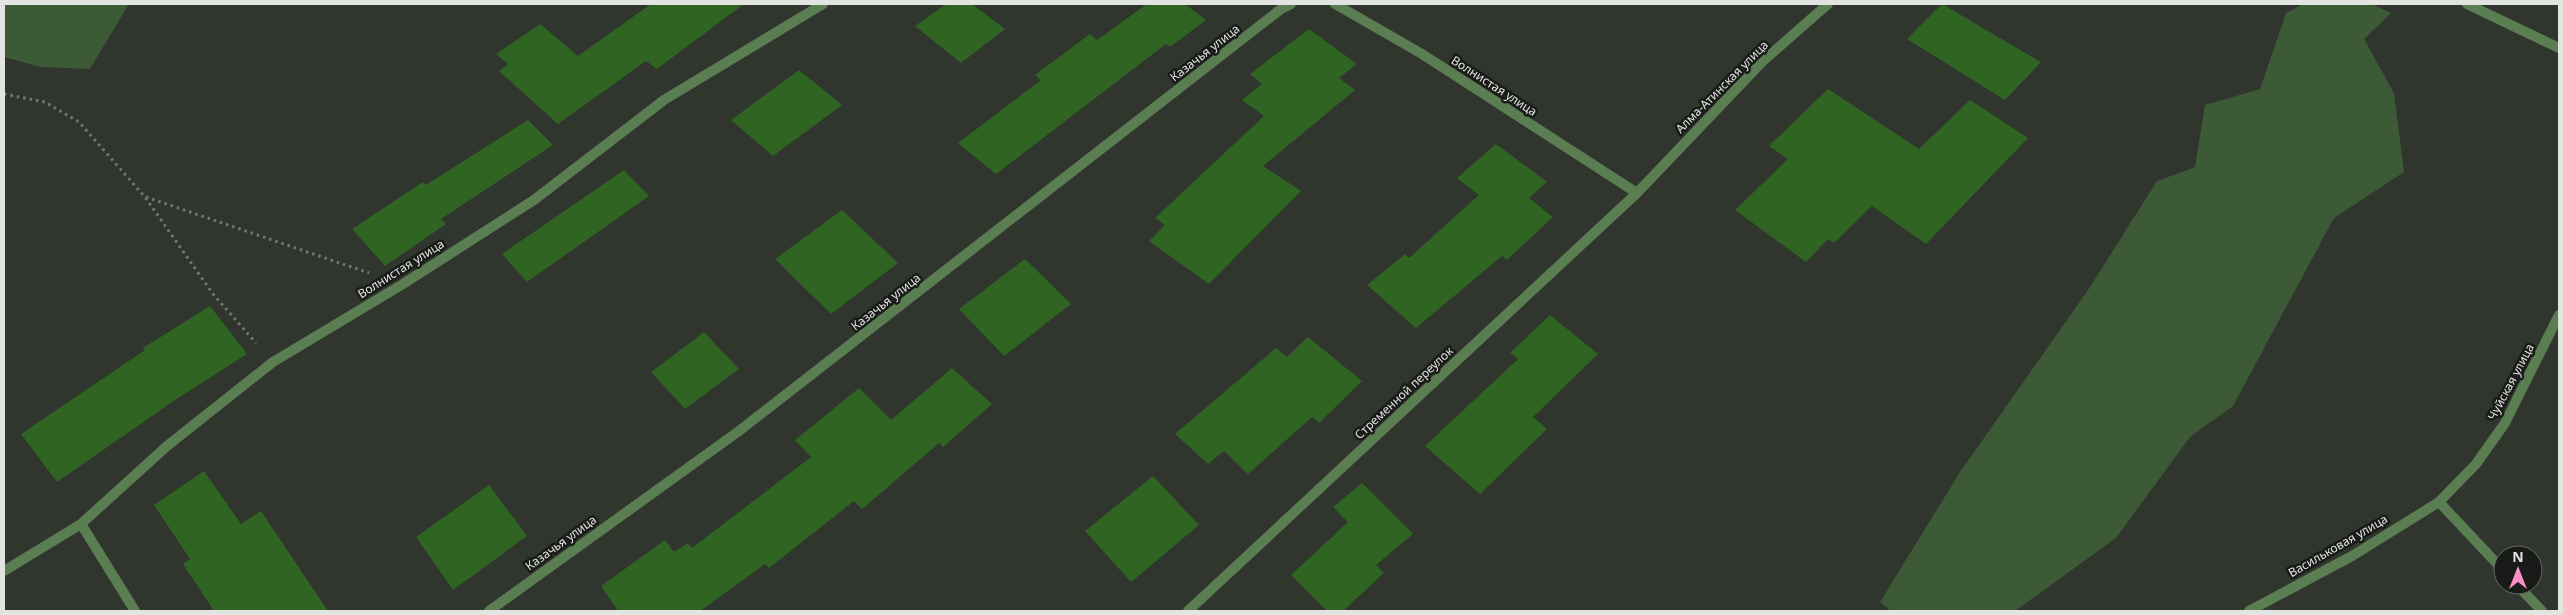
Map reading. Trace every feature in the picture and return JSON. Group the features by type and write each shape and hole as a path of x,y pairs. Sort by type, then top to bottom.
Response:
{"street":[{"name":"Волнистая улица","path":"4,571 81,524 167,446 272,362 403,284 534,200 664,100 823,4"},
{"name":"Казачья улица","path":"490,611 739,431 1280,9 1291,4"},
{"name":"Волнистая улица","path":"1335,4 1422,54 1637,192"},
{"name":"Алма-Атинская улица","path":"1637,192 1763,61 1828,4"},
{"path":"2467,4 2559,48"},
{"name":"Стременной переулок","path":"1188,611 1637,192"},
{"name":"Чуйская улица","path":"2439,502 2476,464 2505,423 2559,315"},
{"path":"2439,502 2493,559"},
{"name":"Васильковая улица","path":"2249,611 2352,556 2439,502"},
{"path":"81,524 135,611"},
{"path":"2527,595 2542,611"}],"path":[{"path":"4,94 44,102 79,122 145,197 213,294 272,362"},
{"path":"145,197 403,284"}],"green space":[{"path":"4,4 129,4 90,69 41,67 4,57"},
{"path":"2303,4 2372,4 2391,13 2364,39 2394,93 2404,172 2334,218 2233,406 2190,437 2116,538 2015,611 1891,611 1880,602 1960,472 2088,290 2157,181 2195,167 2205,105 2260,89 2286,13"}],"building":[{"path":"651,4 744,4 657,69 646,61 558,124 499,71 508,64 496,54 540,24 578,56"},
{"path":"946,4 972,4 1005,29 961,63 915,26"},
{"path":"1147,4 1185,4 1206,20 1170,47 1166,44 996,174 958,143 1041,80 1035,75 1090,34 1097,40"},
{"path":"1942,4 2041,62 2005,100 1907,39"},
{"path":"1309,29 1357,64 1339,78 1355,90 1263,166 1301,191 1209,284 1149,241 1165,225 1155,218 1264,116 1242,100 1262,84 1250,74"},
{"path":"799,70 842,105 773,156 731,120"},
{"path":"1828,89 1919,149 1970,100 2028,138 1926,244 1872,206 1834,243 1828,239 1806,262 1735,210 1788,159 1769,146"},
{"path":"528,120 553,145 441,219 446,224 385,266 352,229 423,182 426,185"},
{"path":"1496,144 1547,182 1529,198 1553,217 1507,260 1502,256 1416,328 1367,285 1405,254 1409,258 1479,195 1457,178"},
{"path":"624,170 649,196 527,282 502,254"},
{"path":"842,210 898,263 831,314 775,259"},
{"path":"1025,259 1071,304 1004,356 959,309"},
{"path":"210,306 247,354 178,398 57,482 21,434 145,350 143,348"},
{"path":"1550,315 1598,354 1533,417 1547,429 1480,494 1425,446 1518,359 1510,353"},
{"path":"704,332 739,369 685,409 651,372"},
{"path":"1308,337 1362,381 1319,423 1312,417 1248,474 1224,451 1208,464 1175,434 1276,348 1287,357"},
{"path":"952,368 992,404 943,447 939,443 862,509 854,501 769,568 765,564 700,611 618,611 601,586 665,540 674,552 688,543 692,548 811,457 795,440 859,388 891,420"},
{"path":"204,471 241,524 261,511 328,611 214,611 183,564 190,559 154,505"},
{"path":"1153,476 1199,525 1131,582 1085,531"},
{"path":"1362,483 1413,534 1376,565 1384,573 1343,611 1327,611 1291,575 1348,522 1333,507"},
{"path":"489,485 527,536 453,590 416,537"}]}
